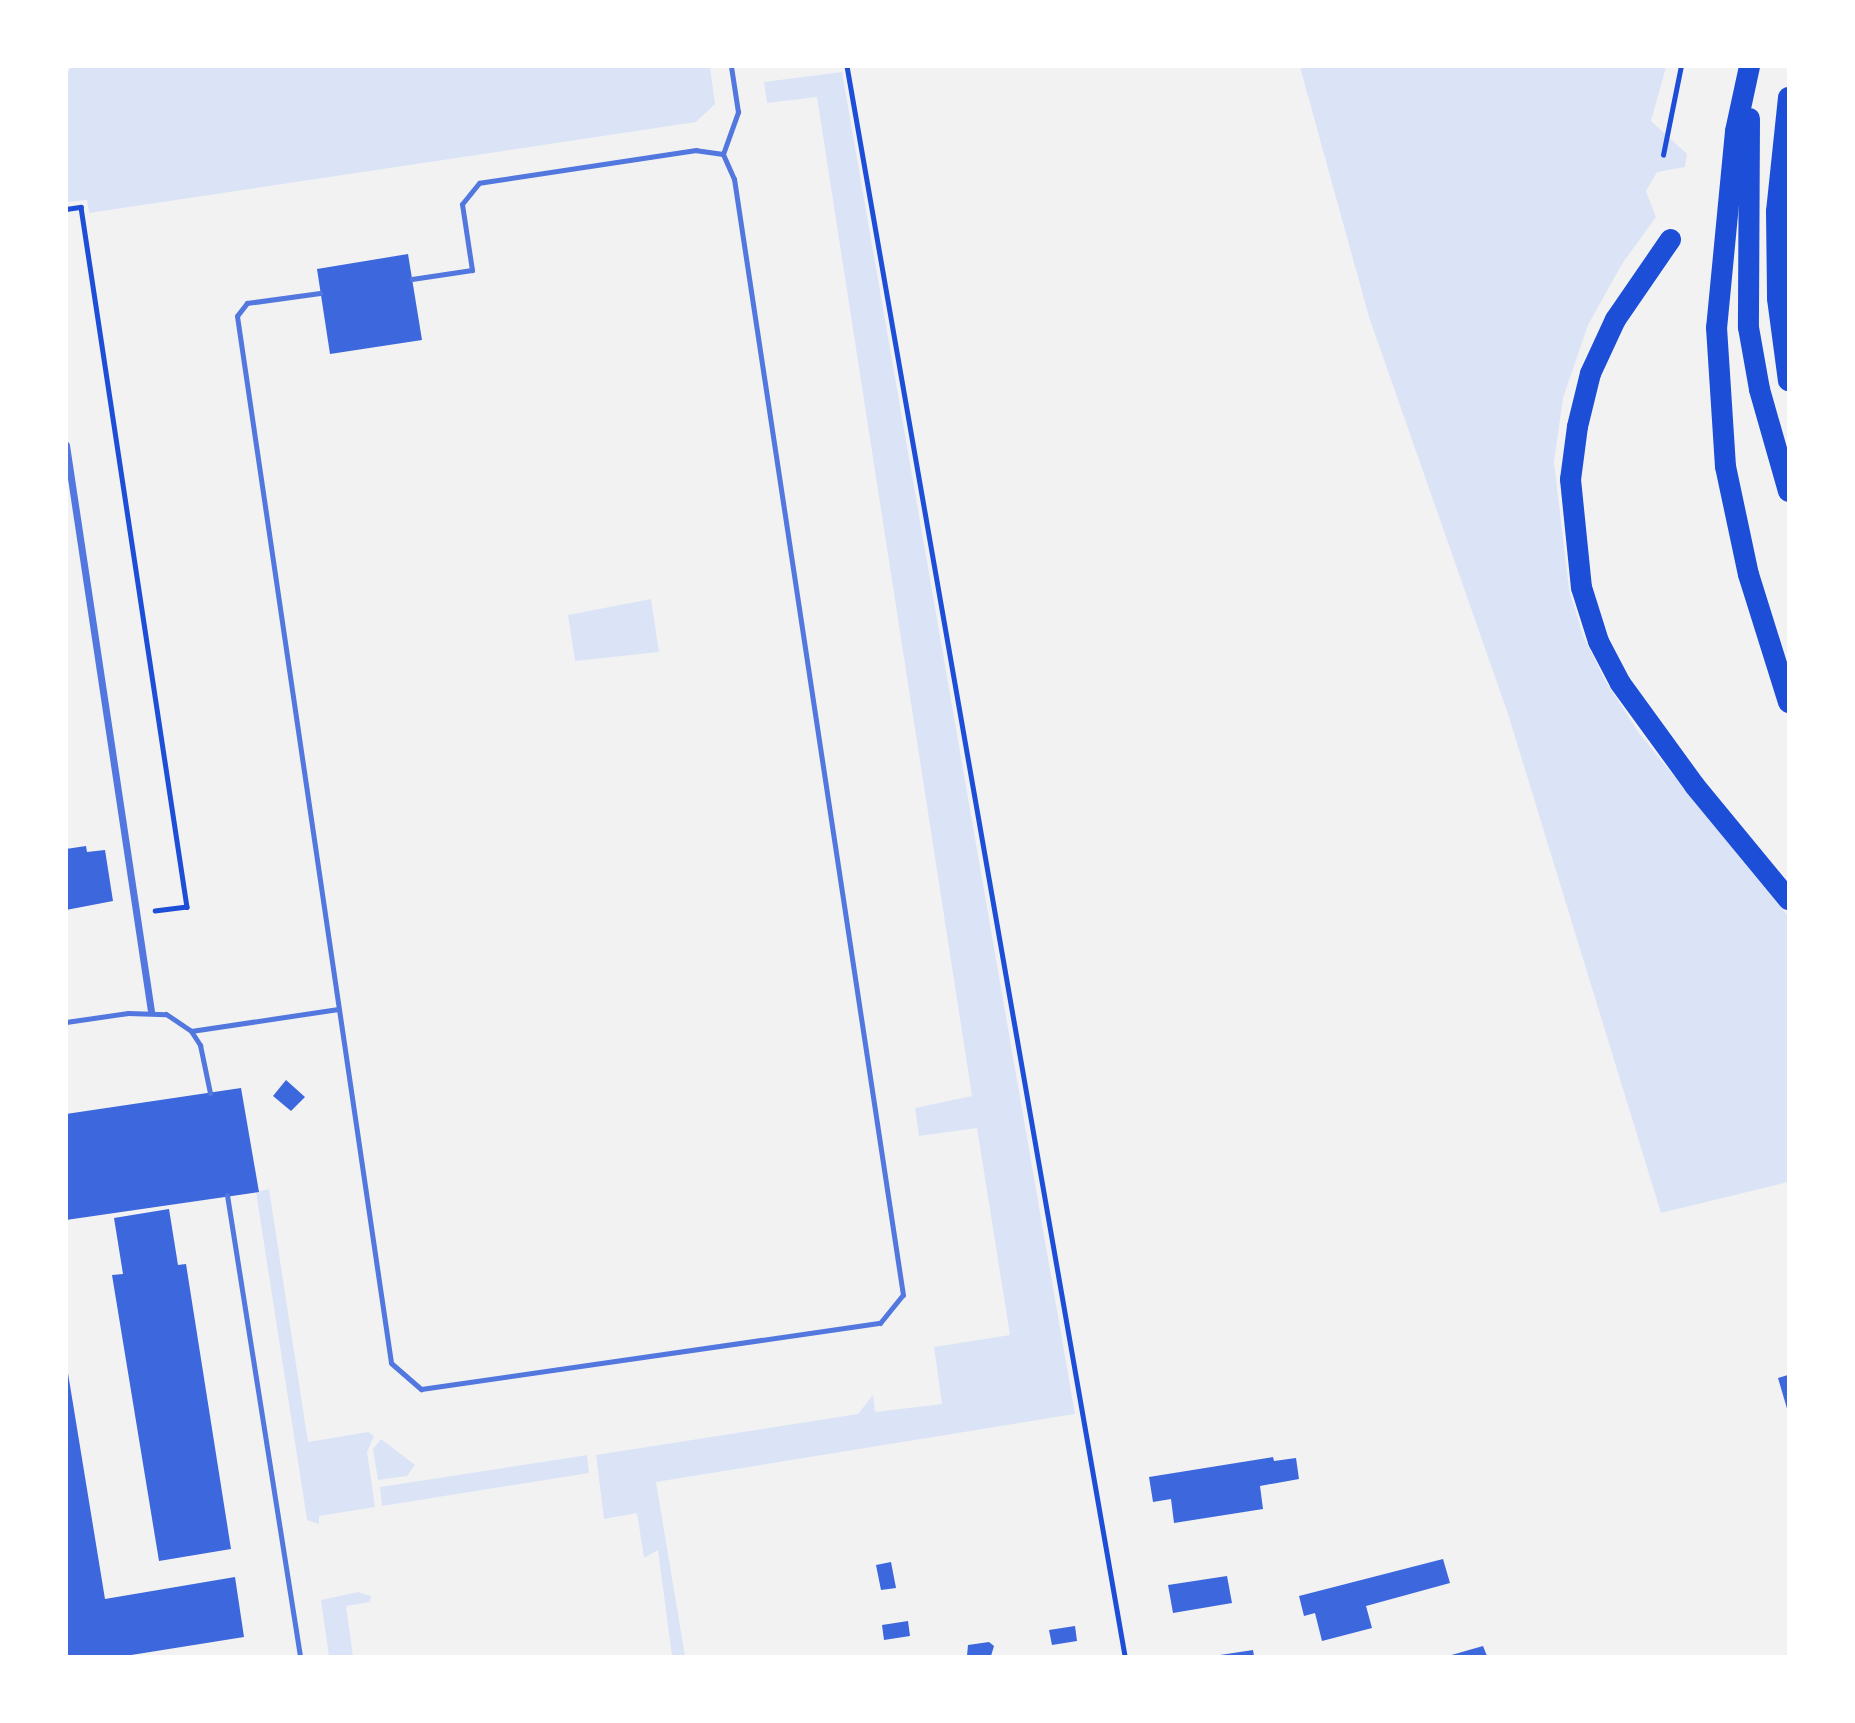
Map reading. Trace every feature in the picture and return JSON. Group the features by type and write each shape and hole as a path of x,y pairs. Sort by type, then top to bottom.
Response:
{"highway":[{"path":"1750,66 1724,219 1716,327 1725,466 1748,574 1788,702"},
{"path":"1788,97 1776,211 1777,299 1788,380"},
{"path":"1742,124 1747,186 1748,327 1759,389 1788,491"},
{"path":"1670,239 1615,319 1583,399 1570,479 1581,587 1598,641 1620,683 1694,785 1788,899"}],"street":[{"path":"66,445 150,1011"}],"lane":[{"path":"320,293 247,303 237,316 391,1363 421,1389 880,1323 903,1294 734,179 723,153 738,112 732,66"},
{"path":"412,279 472,270 462,204 479,183 695,149 723,153"},
{"path":"191,1031 338,1009"},
{"path":"66,1022 150,1011 166,1014 191,1031 200,1045 210,1093"},
{"path":"227,1195 300,1657"}],"path":[{"path":"847,66 1125,1657"},
{"path":"1663,155 1681,66"},
{"path":"66,209 81,207 187,907 137,914"}],"shaded area":[{"path":"71,67 710,67 715,104 696,122 89,213 87,200 67,202 66,75"},
{"path":"1300,67 1666,67 1651,121 1687,154 1685,167 1657,172 1646,191 1656,217 1622,264 1588,325 1563,398 1554,462 1569,589 1583,636 1606,682 1639,733 1788,916 1788,1182 1661,1213 1508,714 1369,317"},
{"path":"842,72 1075,1414 656,1482 685,1656 672,1656 658,1550 644,1558 637,1513 604,1519 596,1455 858,1414 873,1395 875,1412 942,1404 934,1347 1010,1335 977,1128 919,1136 915,1108 972,1096 817,97 767,103 764,82"},
{"path":"651,599 659,652 575,661 568,615"},
{"path":"269,1189 308,1442 368,1432 374,1436 367,1452 375,1507 319,1516 319,1524 307,1520 256,1192"},
{"path":"381,1439 415,1465 407,1476 378,1480 373,1449"},
{"path":"587,1455 589,1473 382,1506 380,1487"},
{"path":"358,1592 371,1596 370,1602 346,1606 353,1656 329,1656 321,1600"}],"building":[{"path":"408,254 422,340 330,354 317,269"},
{"path":"86,846 87,852 105,850 113,901 66,910 66,849"},
{"path":"286,1080 305,1097 291,1111 273,1096"},
{"path":"241,1088 259,1192 66,1220 66,1114"},
{"path":"169,1209 178,1265 186,1264 231,1549 159,1561 112,1275 123,1274 114,1218"},
{"path":"66,1361 105,1599 235,1577 244,1637 125,1656 66,1656"},
{"path":"1788,1375 1788,1412 1778,1378"},
{"path":"1273,1457 1274,1461 1296,1458 1299,1479 1260,1486 1263,1509 1174,1523 1171,1499 1153,1502 1149,1477"},
{"path":"1443,1559 1450,1583 1366,1606 1372,1628 1322,1641 1315,1613 1304,1616 1299,1596"},
{"path":"891,1562 896,1588 881,1590 876,1565"},
{"path":"1227,1576 1232,1603 1173,1613 1168,1585"},
{"path":"908,1621 910,1636 884,1640 882,1625"},
{"path":"1075,1626 1077,1641 1052,1645 1049,1630"},
{"path":"989,1642 994,1646 991,1656 967,1656 968,1645"},
{"path":"1483,1646 1487,1656 1448,1656"},
{"path":"1253,1650 1254,1656 1220,1656 1220,1655"}]}
